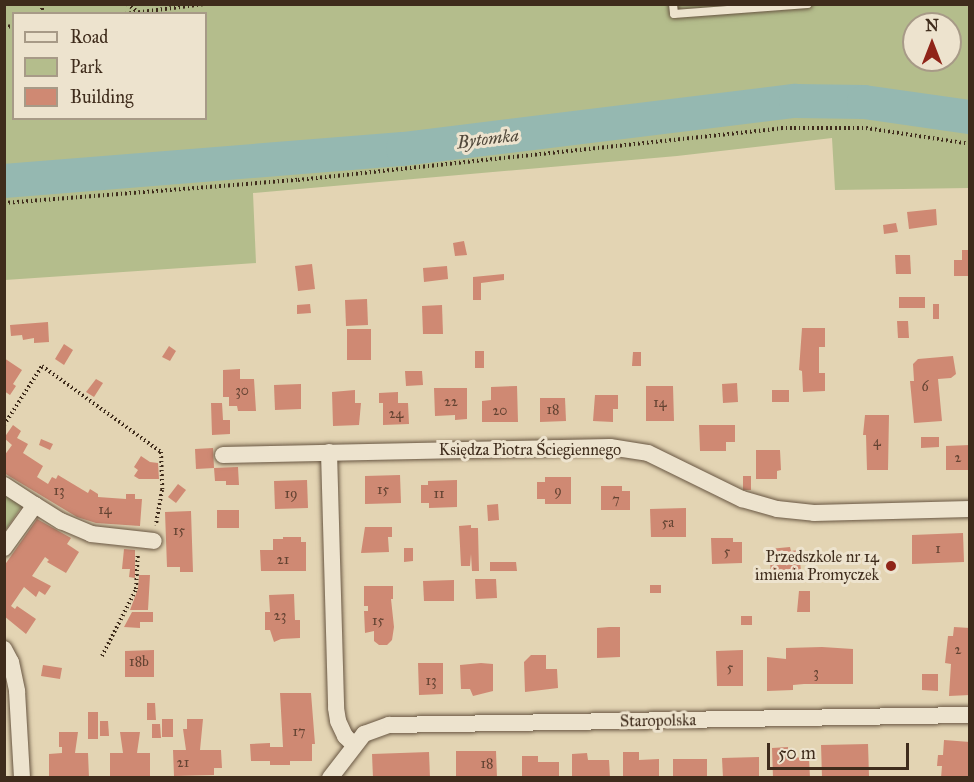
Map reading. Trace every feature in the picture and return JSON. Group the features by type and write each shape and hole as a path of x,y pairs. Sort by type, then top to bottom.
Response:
{"street":[{"name":"Księdza Piotra Ściegiennego","path":"223,455 610,447 648,453 742,499 777,509 814,513 969,509"},
{"path":"329,452 336,708 338,722 345,736 354,745"},
{"path":"4,485 61,521 91,534 154,541"},
{"path":"4,548 35,505"},
{"path":"4,649 11,662 17,691 22,777"},
{"name":"Staropolska","path":"330,777 354,745 374,728 408,724 969,716"}],"lane":[{"path":"673,4 674,14 808,4"}],"path":[{"path":"127,4 138,12 204,4"},
{"path":"4,203 298,180 781,128 866,128 969,144"},
{"path":"4,425 42,366 161,452 162,490 154,541"},
{"path":"102,656 136,589 138,548"}],"green space":[{"path":"5,5 969,5 969,103 853,89 816,89 400,139 5,171"},
{"path":"779,113 870,113 969,126 969,188 835,190 832,138 677,156 253,193 256,263 5,280 5,190 479,151"},
{"path":"5,493 22,506 5,531"}],"building":[{"path":"936,209 937,225 909,229 907,212"},
{"path":"896,223 898,232 884,234 883,225"},
{"path":"464,241 467,255 455,256 453,243"},
{"path":"962,250 970,250 970,276 954,276 954,260 962,260"},
{"path":"895,255 910,255 911,274 896,274"},
{"path":"312,264 315,289 298,291 295,266"},
{"path":"447,266 448,279 424,282 423,268"},
{"path":"504,274 504,280 481,283 481,300 473,300 473,277"},
{"path":"899,297 925,297 925,308 899,308"},
{"path":"367,299 368,325 346,326 345,300"},
{"path":"310,304 311,313 297,314 297,305"},
{"path":"933,304 939,304 939,319 933,319"},
{"path":"442,305 443,334 423,334 422,306"},
{"path":"897,321 908,321 909,338 898,338"},
{"path":"48,322 49,342 34,343 34,338 23,340 22,335 11,336 10,325"},
{"path":"802,328 825,328 825,347 819,347 819,373 825,373 825,391 803,392 802,371 799,370"},
{"path":"347,329 371,329 371,360 347,360"},
{"path":"64,344 73,350 64,365 55,359"},
{"path":"169,346 176,351 170,361 162,357"},
{"path":"475,351 484,351 484,368 475,368"},
{"path":"633,352 641,352 641,366 632,366"},
{"path":"953,356 956,374 951,378 938,379 942,421 914,423 910,381 914,381 913,364 918,359"},
{"path":"4,358 22,370 13,384 16,386 10,395 4,391"},
{"path":"240,369 240,379 254,379 256,411 238,411 237,406 229,406 229,397 223,397 223,370"},
{"path":"405,371 422,371 423,385 406,386"},
{"path":"96,379 103,383 94,397 86,392"},
{"path":"737,383 738,402 723,403 722,384"},
{"path":"301,384 301,409 275,410 274,385"},
{"path":"517,386 518,422 482,422 482,401 491,400 491,387"},
{"path":"646,386 673,386 674,421 646,421"},
{"path":"434,388 467,388 467,419 455,420 455,415 435,416"},
{"path":"355,390 355,403 361,403 359,425 333,426 332,392"},
{"path":"772,390 789,390 789,402 772,402"},
{"path":"398,392 398,403 408,403 409,424 383,425 383,403 379,403 379,393"},
{"path":"595,395 618,395 618,409 613,409 613,422 593,421"},
{"path":"540,398 565,398 566,421 540,422"},
{"path":"211,403 222,403 223,420 230,420 230,434 212,435"},
{"path":"865,415 889,415 888,470 867,470 866,435 863,435"},
{"path":"13,425 21,431 17,438 28,444 23,453 43,466 37,477 48,484 52,477 56,479 58,475 88,493 90,489 98,494 98,497 126,499 126,494 135,494 135,499 142,499 140,526 96,523 77,517 4,473 4,456 12,445 4,438"},
{"path":"699,425 735,425 735,442 726,442 726,451 700,451"},
{"path":"921,437 939,437 939,447 921,448"},
{"path":"41,439 53,444 50,450 39,445"},
{"path":"970,445 970,470 946,470 946,446"},
{"path":"213,448 214,468 196,469 195,449"},
{"path":"756,450 780,450 781,470 777,471 777,479 756,479"},
{"path":"141,456 150,462 158,463 159,479 139,479 134,476 138,470 134,467"},
{"path":"238,467 239,485 226,485 226,481 215,481 214,468"},
{"path":"400,475 401,503 365,504 365,476"},
{"path":"743,476 751,476 751,490 743,490"},
{"path":"545,477 571,477 571,504 545,504 545,499 537,499 537,482 545,482"},
{"path":"307,480 308,508 275,509 274,481"},
{"path":"457,480 457,507 429,508 429,503 421,503 421,485 428,485 428,481"},
{"path":"178,484 186,490 176,503 168,497"},
{"path":"601,486 622,486 622,491 630,491 630,510 601,510"},
{"path":"498,504 499,520 488,521 487,505"},
{"path":"686,508 686,537 651,537 650,509"},
{"path":"217,510 239,510 239,528 217,528"},
{"path":"191,511 193,572 180,572 180,567 167,567 165,512"},
{"path":"37,519 71,538 67,544 79,552 66,573 47,562 49,560 45,557 32,576 51,586 45,595 39,591 36,597 24,587 11,606 15,609 17,606 36,619 26,634 4,616 4,566"},
{"path":"471,525 471,528 478,528 479,571 472,571 471,554 470,566 461,566 459,526"},
{"path":"365,527 392,527 392,537 388,537 389,552 361,553"},
{"path":"963,533 964,562 912,564 912,535"},
{"path":"283,537 301,537 301,542 306,542 306,571 261,571 260,550 273,550 273,539 283,539"},
{"path":"711,538 733,538 733,542 742,542 742,563 712,564"},
{"path":"790,547 791,551 799,550 801,572 771,574 769,549"},
{"path":"404,548 413,548 413,561 404,562"},
{"path":"124,549 135,550 135,578 129,577 130,569 122,569"},
{"path":"490,562 516,562 517,571 490,571"},
{"path":"139,575 150,575 148,610 130,610 138,589"},
{"path":"475,579 496,579 497,598 476,599"},
{"path":"454,580 454,601 424,601 423,581"},
{"path":"650,585 661,585 661,593 650,593"},
{"path":"364,586 393,586 393,599 391,599 394,627 392,640 387,645 379,645 374,641 374,631 365,633 364,611 368,611 368,606 364,606"},
{"path":"799,591 810,591 810,612 797,612"},
{"path":"294,594 295,620 300,620 300,638 281,639 274,642 270,630 265,630 265,612 270,612 269,595"},
{"path":"132,612 153,612 153,622 140,622 140,628 124,627"},
{"path":"741,616 752,616 752,625 741,625"},
{"path":"620,627 620,657 597,658 597,628"},
{"path":"954,627 970,628 970,695 949,696 951,664 945,663 948,636 953,636"},
{"path":"786,648 853,649 853,684 804,684 793,685 793,690 767,691 767,657 786,659"},
{"path":"154,650 154,677 125,677 125,651"},
{"path":"743,650 743,686 717,686 716,651"},
{"path":"531,655 546,655 546,669 557,669 558,688 525,692 524,662"},
{"path":"418,663 443,663 443,694 419,695"},
{"path":"493,664 493,691 473,696 470,689 461,689 460,665"},
{"path":"43,665 62,668 60,679 41,676"},
{"path":"922,674 938,674 938,691 922,690"},
{"path":"280,693 311,693 315,744 312,744 312,761 290,761 290,765 270,765 270,761 251,761 250,744 270,743 270,747 283,747"},
{"path":"147,703 155,703 156,720 147,720"},
{"path":"88,712 98,712 98,739 88,739"},
{"path":"162,719 173,719 173,737 162,737"},
{"path":"187,719 203,719 200,750 221,750 222,768 214,768 214,775 174,776 173,750 186,750 183,729 187,729"},
{"path":"100,721 108,721 109,736 100,736"},
{"path":"152,724 160,724 161,738 152,738"},
{"path":"59,732 78,732 75,753 88,753 89,778 49,778 49,754 62,753 62,747 59,747"},
{"path":"120,732 140,732 137,753 150,753 150,778 110,778 110,753 123,753"},
{"path":"944,740 970,742 970,778 941,778 942,766 937,766 938,755 943,755"},
{"path":"868,744 869,776 822,777 821,745"},
{"path":"788,747 788,757 809,758 810,778 773,778 772,748"},
{"path":"456,751 496,751 497,778 456,778"},
{"path":"429,752 430,778 373,778 372,754"},
{"path":"623,752 639,752 639,760 659,759 659,778 623,778"},
{"path":"587,753 588,760 609,760 610,778 572,778 572,754"},
{"path":"522,756 538,756 538,762 559,762 559,778 522,778"},
{"path":"759,757 759,778 723,778 722,758"},
{"path":"673,759 707,759 707,778 673,778"}],"waterway":[{"name":"Bytomka","path":"4,181 403,149 796,101 864,102 970,117"}],"place":[{"name":"Przedszkole nr 14 imienia Promyczek","path":"891,566"}]}
